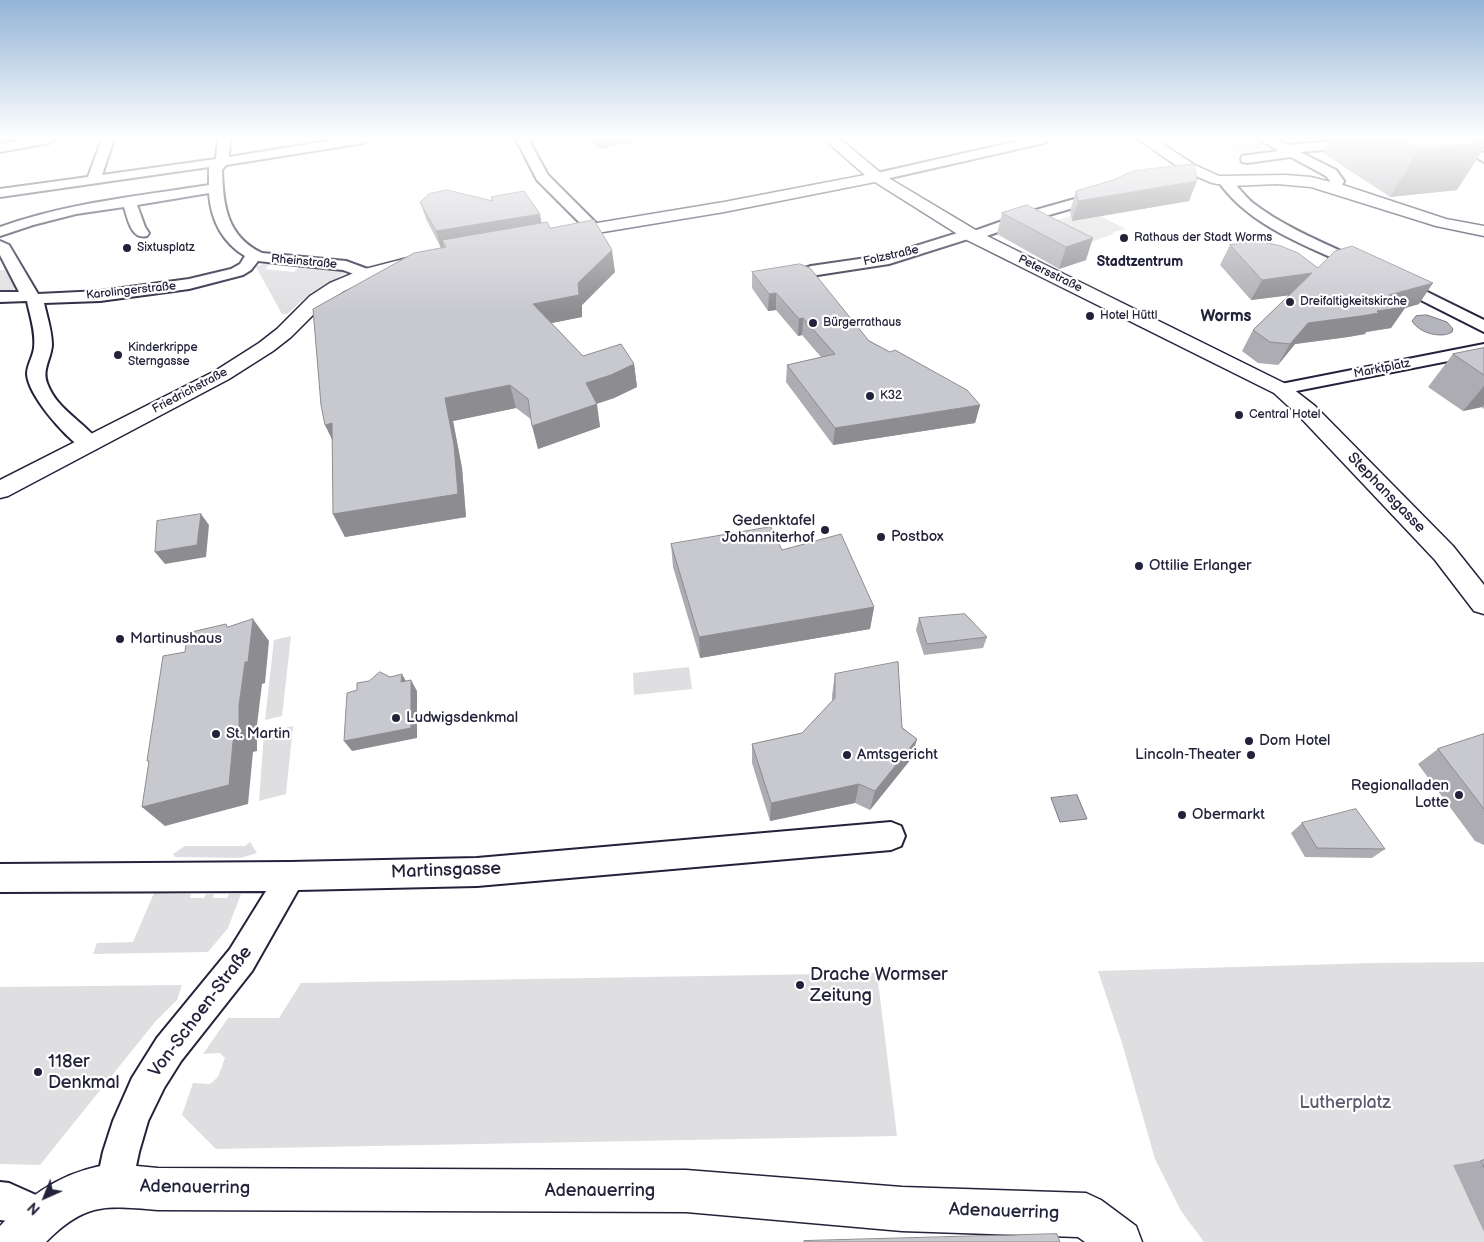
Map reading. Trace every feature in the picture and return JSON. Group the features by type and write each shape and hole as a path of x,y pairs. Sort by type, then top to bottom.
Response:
{"street":[{"path":"0,232 56,215 160,197"},
{"name":"Rheinstraße","path":"216,197 220,220 233,239 254,255 274,260 346,266 367,274"},
{"path":"562,197 593,228"},
{"path":"542,237 776,197"},
{"name":"Petersstraße","path":"909,197 971,235 1240,367 1280,389"},
{"name":"Folzstraße","path":"812,270 900,256 1094,197"},
{"path":"1237,197 1262,215 1484,327"},
{"path":"1360,197 1436,222 1484,231"},
{"path":"129,202 142,234"},
{"path":"0,245 4,248 32,297 43,338 43,350 36,375 39,384 48,400 75,432 90,444"},
{"name":"Karolingerstraße","path":"0,297 100,296 189,284 237,272 246,267 254,255"},
{"name":"Friedrichstraße","path":"0,490 222,375 256,354 284,333 323,296 344,283 367,274 437,256"},
{"name":"Marktplatz","path":"1280,389 1484,349"},
{"name":"Stephansgasse","path":"1280,389 1307,411 1444,553 1484,604"},
{"name":"Martinsgasse","path":"0,878 290,876 478,872 891,836"},
{"name":"Von-Schoen-Straße","path":"114,1185 119,1152 147,1085 161,1061 254,941 290,876"},
{"path":"0,1201 9,1202 29,1229 63,1200 79,1193 114,1185"},
{"name":"Adenauerring","path":"114,1185 168,1189 686,1191 902,1209 1086,1216 1120,1242"}],"green space":[{"path":"1089,210 1126,229 1113,232 1114,234 1067,250 1039,226"},
{"path":"265,263 271,263 265,269 294,272 301,265 336,268 347,272 312,292 287,314 282,314 256,267"},
{"path":"0,270 8,270 16,286 13,290 0,293"},
{"path":"291,636 282,716 265,720 274,640"},
{"path":"689,667 692,689 634,695 633,673"},
{"path":"293,726 286,794 259,801 264,733"},
{"path":"250,842 257,853 241,858 175,857 173,854 185,846 245,846"},
{"path":"154,893 191,894 190,898 204,898 206,894 214,894 213,898 227,898 229,894 241,894 228,928 208,952 93,954 97,943 133,942"},
{"name":"Lutherplatz","path":"1484,962 1484,1242 1204,1242 1181,1211 1155,1159 1122,1043 1098,971 1373,963"},
{"path":"877,973 897,1136 216,1149 182,1115 193,1083 210,1084 218,1077 225,1058 220,1053 203,1054 228,1018 279,1018 301,983"},
{"path":"182,985 177,1000 155,1022 40,1165 0,1164 0,987"}],"shaded area":[{"path":"1427,315 1447,322 1453,329 1452,332 1442,335 1430,334 1420,329 1412,321 1416,316"},
{"path":"1077,795 1087,819 1060,822 1051,798"}],"building":[{"path":"426,197 476,197 493,201 491,197 528,197 540,214 436,231 420,202"},
{"path":"1077,197 1102,197 1078,201"},
{"path":"1027,205 1093,238 1066,247 1002,213"},
{"path":"594,220 612,250 578,283 579,295 533,304 583,356 621,344 634,364 611,375 586,383 597,404 532,426 528,399 510,385 445,398 454,445 458,494 333,514 332,423 325,425 321,405 313,309 414,253 446,247 442,240 547,222 550,228"},
{"path":"1259,241 1281,246 1298,253 1318,268 1335,251 1352,246 1433,283 1389,295 1405,307 1377,311 1379,313 1361,316 1308,323 1290,344 1270,342 1253,330 1312,273 1262,280 1230,245"},
{"path":"800,264 810,268 869,341 890,352 895,350 967,390 980,405 835,428 787,365 835,354 803,318 799,319 776,293 769,294 752,272"},
{"path":"1484,348 1484,375 1453,354"},
{"path":"201,514 197,545 155,552 157,521"},
{"path":"771,527 782,550 841,534 874,607 699,637 671,544"},
{"path":"965,614 987,637 927,644 919,618"},
{"path":"253,619 248,662 245,662 239,705 239,731 234,732 229,785 142,807 163,656 185,652 187,633 226,624 227,627"},
{"name":"Amtsgericht","path":"898,662 902,728 917,739 875,791 859,784 771,803 752,744 802,733 835,698 835,674"},
{"path":"380,672 390,677 402,674 401,682 411,680 411,728 344,741 347,693 357,690 357,683 369,681"},
{"path":"1484,734 1484,809 1438,749"},
{"path":"1356,809 1385,849 1317,848 1302,823"},
{"path":"1057,1234 1060,1242 804,1242 804,1241"}],"place":[{"name":"Rathaus der Stadt Worms","path":"1124,238"},
{"name":"Sixtusplatz","path":"127,248"},
{"name":"Dreifaltigkeitskirche","path":"1290,302"},
{"name":"Hotel Hüttl","path":"1090,316"},
{"name":"Bürgerrathaus","path":"813,323"},
{"name":"Kinderkrippe Sterngasse","path":"118,355"},
{"name":"K32","path":"870,396"},
{"name":"Central Hotel","path":"1239,415"},
{"name":"Gedenktafel Johanniterhof","path":"825,530"},
{"name":"Postbox","path":"881,537"},
{"name":"Ottilie Erlanger","path":"1139,566"},
{"name":"Martinushaus","path":"120,639"},
{"name":"Ludwigsdenkmal","path":"396,718"},
{"name":"St. Martin","path":"216,734"},
{"name":"Dom Hotel","path":"1249,741"},
{"name":"Amtsgericht","path":"847,755"},
{"name":"Lincoln-Theater","path":"1251,755"},
{"name":"Regionalladen Lotte","path":"1459,795"},
{"name":"Obermarkt","path":"1182,815"},
{"name":"Drache Wormser Zeitung","path":"800,985"},
{"name":"118er Denkmal","path":"38,1072"}],"district":[{"name":"Stadtzentrum","path":"1140,262"},
{"name":"Worms","path":"1226,317"}]}
